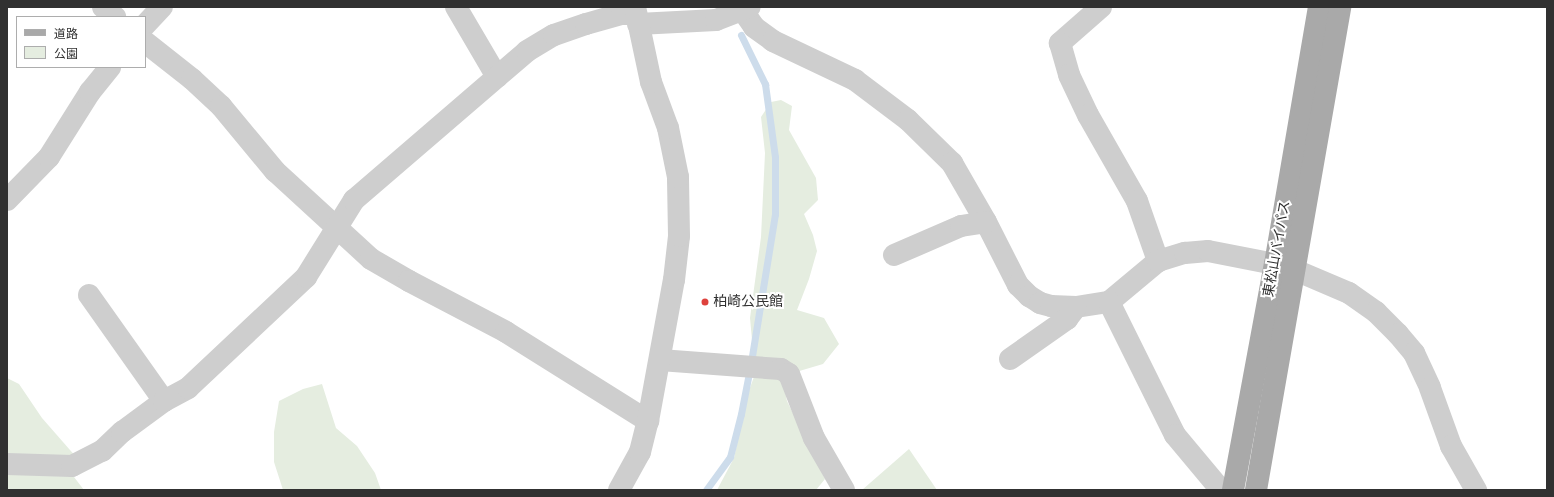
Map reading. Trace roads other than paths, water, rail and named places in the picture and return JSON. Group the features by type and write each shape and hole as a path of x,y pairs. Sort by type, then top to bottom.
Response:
{"main road":[{"name":"東松山バイパス","path":"1256,490 1319,7"},
{"name":"東松山バイパス","path":"1233,490 1285,267 1340,7"}],"street":[{"path":"103,7 114,16"},
{"path":"146,24 162,7"},
{"path":"456,7 497,76"},
{"path":"1101,7 1060,43 1069,75 1088,114 1137,201 1158,261"},
{"path":"7,464 72,466 102,451 122,432 164,400 188,388 306,277 354,200 527,51 554,35 622,14 716,20 747,9 754,27 773,41 855,80 908,120 952,163 986,222 1018,285 1040,304 1076,307 1110,302 1158,261 1185,253 1208,250 1285,267 1349,294 1376,312 1414,353 1430,388 1451,446 1476,490"},
{"path":"620,490 640,452 648,421 674,280 679,236 678,177 668,128 651,82 636,15"},
{"path":"146,43 192,79 221,106 275,171 338,226 372,259 409,281 506,332 648,421"},
{"path":"7,200 49,157 90,92 109,68"},
{"path":"894,255 961,226 986,222"},
{"path":"89,295 164,400"},
{"path":"1110,302 1176,435 1221,490"},
{"path":"1010,360 1067,319 1076,307"},
{"path":"660,360 781,368 790,374 814,438 844,490"}],"waterway":[{"path":"741,35 765,84 775,157 775,214 752,356"},
{"path":"706,490 730,457 741,414 748,377"}],"place":[{"name":"柏崎公民館","path":"705,302"}]}
